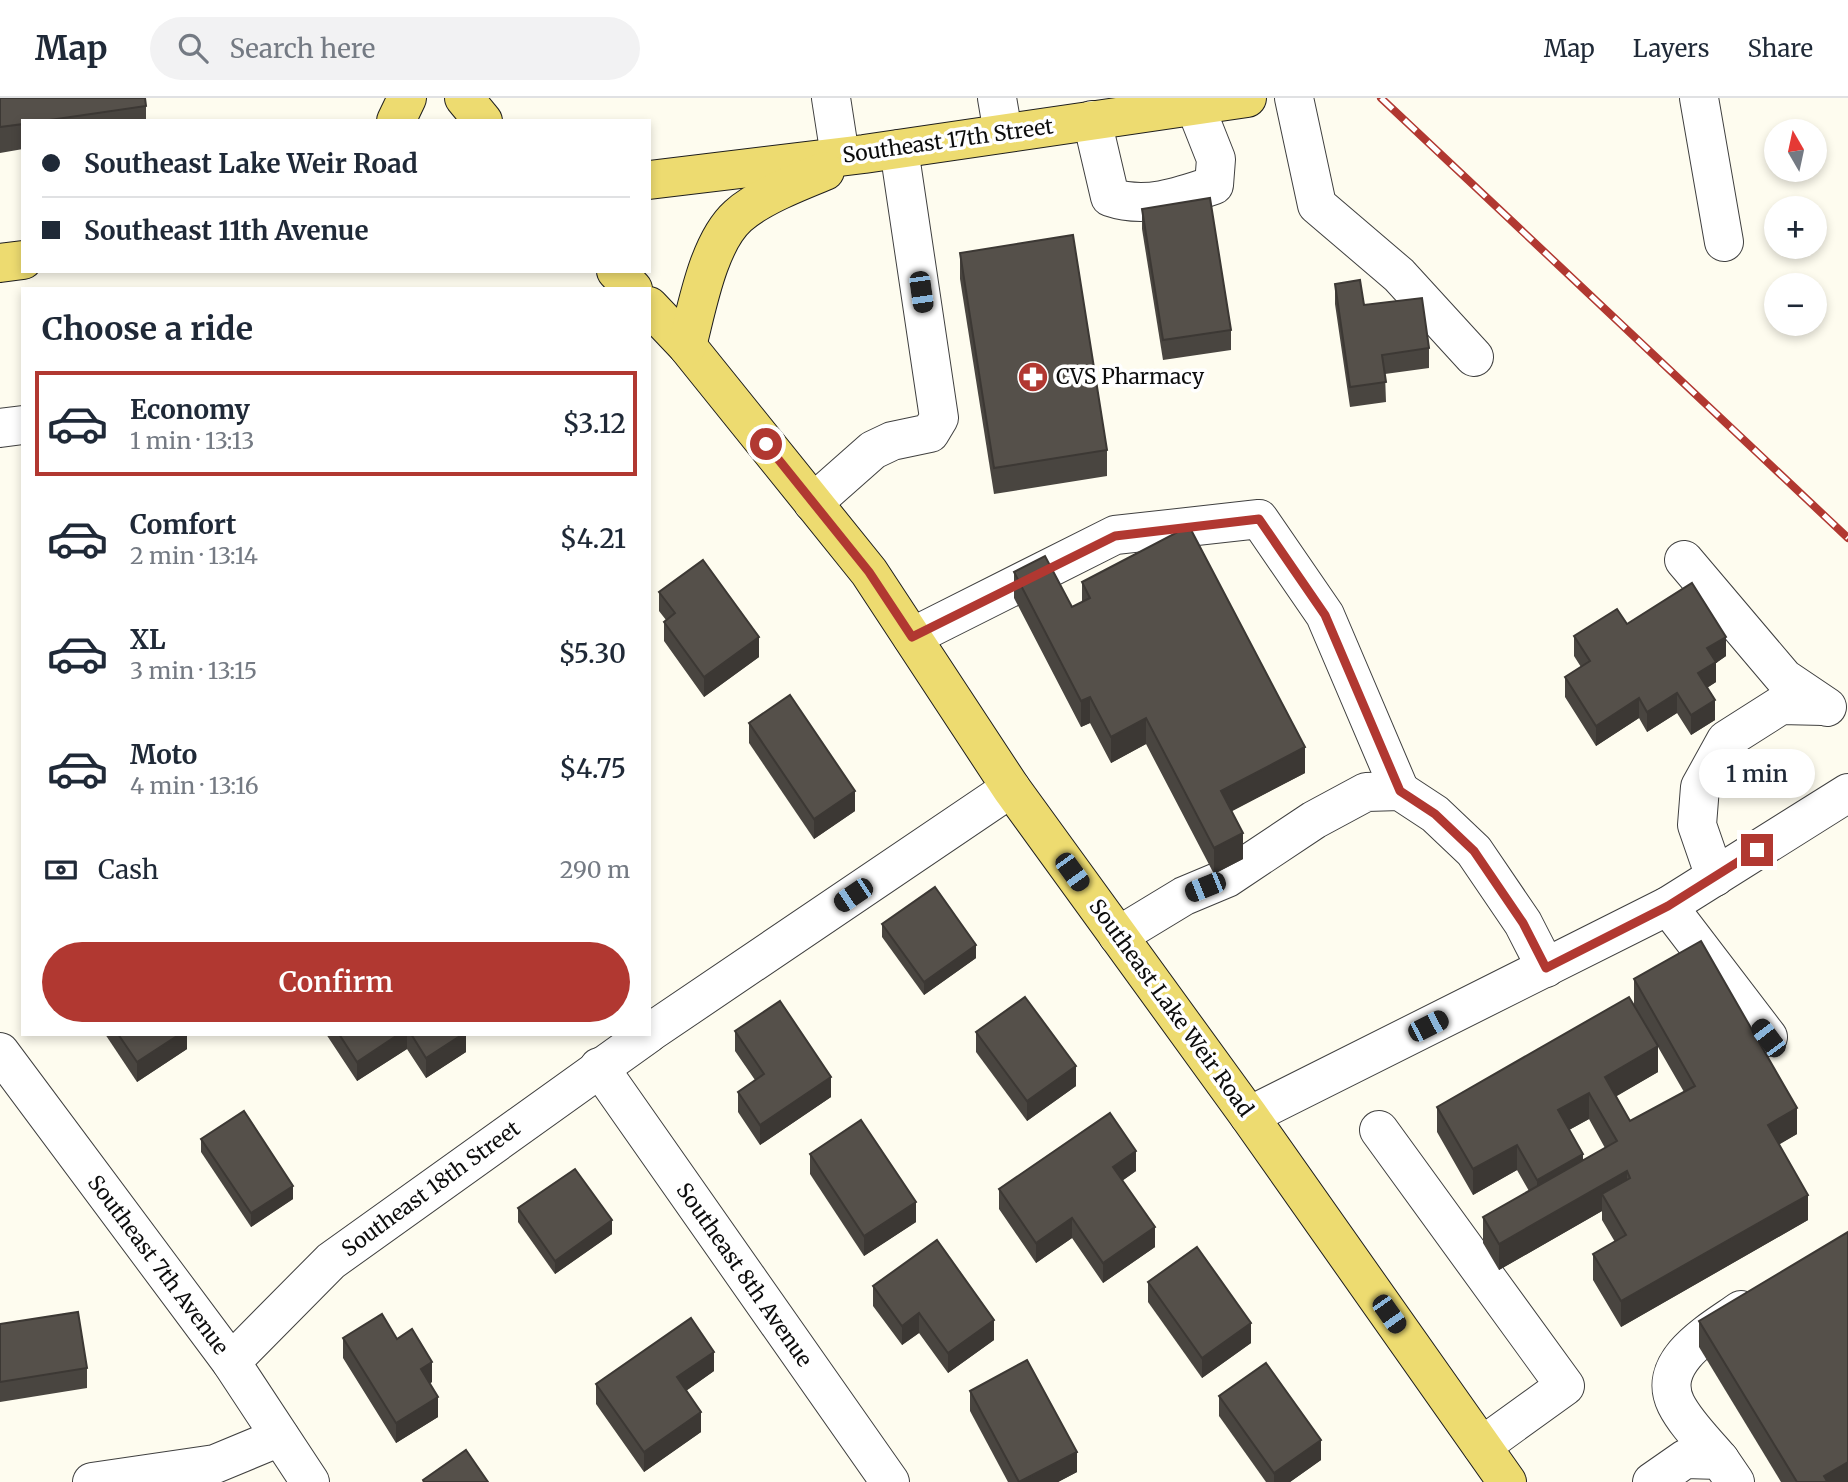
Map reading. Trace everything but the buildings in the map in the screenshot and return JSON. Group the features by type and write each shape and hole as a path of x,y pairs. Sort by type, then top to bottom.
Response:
{"main road":[{"path":"397,119 407,98"},
{"path":"464,98 481,119"},
{"name":"Southeast 17th Street","path":"651,180 868,153 1000,116 1092,120 1247,98"},
{"path":"687,346 715,248 737,216 778,191 868,153"},
{"path":"0,263 21,260"},
{"path":"618,273 631,287"},
{"name":"Southeast Lake Weir Road","path":"651,308 687,346 869,572 1012,788 1249,1116 1507,1482"}],"street":[{"path":"814,503 873,450 892,441 930,433 939,418 868,153 831,98"},
{"path":"1294,98 1317,205 1399,275 1474,357"},
{"path":"1699,98 1724,242"},
{"path":"1092,120 1110,197 1127,203 1171,200 1214,185 1216,159 1195,106"},
{"path":"0,428 21,425"},
{"path":"912,637 1115,536 1259,519 1325,615 1400,791 1435,814 1474,851 1523,923 1546,968"},
{"path":"1684,560 1784,678 1836,711"},
{"path":"1715,877 1697,825 1700,787 1726,740 1781,705 1836,711"},
{"name":"Southeast 18th Street","path":"651,1032 1012,788"},
{"path":"1118,936 1184,895 1227,878 1314,820 1366,792 1400,791"},
{"path":"1249,1116 1668,906 1848,793"},
{"path":"1668,906 1768,1038"},
{"name":"Southeast 18th Street","path":"230,1362 331,1261 645,1036"},
{"name":"Southeast 7th Avenue","path":"0,1052 230,1362 310,1482"},
{"name":"Southeast 8th Avenue","path":"599,1067 890,1482"},
{"path":"1379,1130 1565,1386 1482,1446"},
{"path":"1727,1471 1675,1402 1670,1382 1678,1363 1699,1340 1773,1287"},
{"path":"92,1482 215,1464 280,1437"},
{"path":"1652,1482 1685,1459 1727,1471"}],"railway":[{"path":"1381,98 1848,538"}],"place":[{"name":"CVS Pharmacy","path":"1033,377"}],"route":[{"path":"766,444 869,572 912,637 1115,536 1259,519 1325,615 1400,791 1435,814 1474,851 1523,923 1546,968 1668,906 1757,850"}]}
